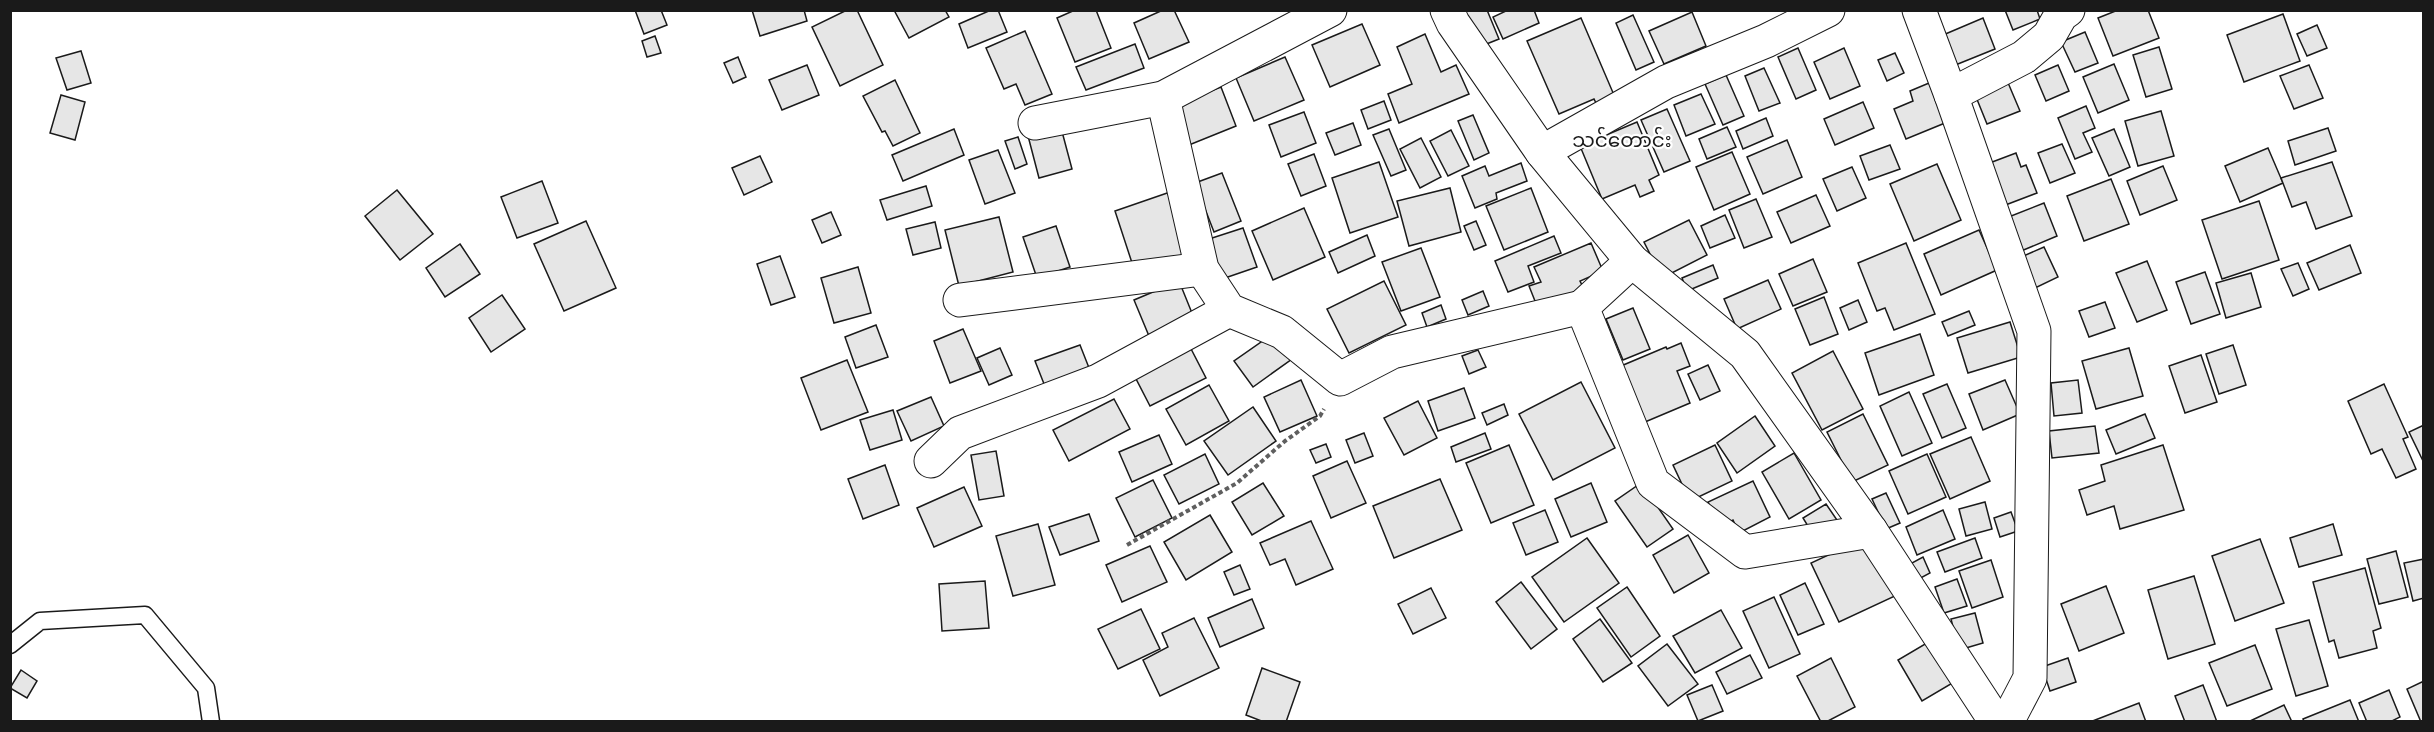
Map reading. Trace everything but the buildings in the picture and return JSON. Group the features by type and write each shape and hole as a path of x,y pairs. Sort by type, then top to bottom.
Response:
{"street":[{"path":"1035,123 1163,98 1330,10"},
{"path":"1447,10 1453,23 1542,152 1632,261 1745,354 1871,531 1996,722"},
{"path":"1542,152 1666,82 1766,41 1828,10"},
{"path":"1919,10 1952,94 2034,332 2030,678 2007,722"},
{"path":"1952,94 2024,57 2049,36 2061,15 2068,10"},
{"path":"1163,98 1202,269 1229,310 1282,332 1340,379 1392,352 1582,307 1632,261"},
{"path":"960,300 1202,269"},
{"path":"1582,307 1653,483 1745,552 1871,531"},
{"path":"931,461 960,433 1098,381 1229,310"}],"lane":[{"path":"10,645 40,621 145,615 206,688 211,722"}],"path":[{"path":"1127,545 1237,483 1285,441 1320,416 1340,379"}],"district":[{"name":"သင်တောင်း","path":"1622,140"}]}
